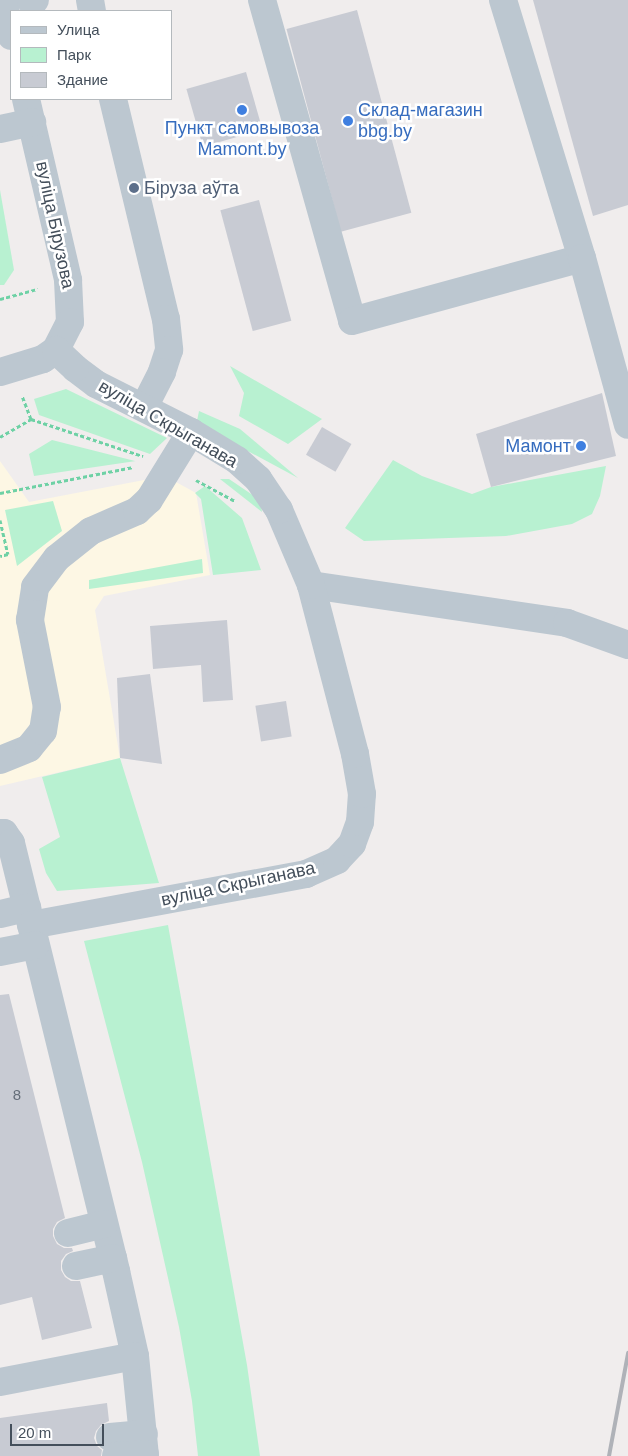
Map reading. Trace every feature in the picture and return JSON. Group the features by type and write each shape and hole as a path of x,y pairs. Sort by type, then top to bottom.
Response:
{"street":[{"path":"3,0 10,32"},
{"path":"262,0 352,321 582,258"},
{"path":"503,0 582,258 628,425"},
{"path":"113,100 166,318 169,350 162,372 144,407"},
{"path":"0,129 29,110"},
{"name":"вуліца Бірузова","path":"29,110 68,280 70,322 56,350"},
{"path":"0,372 42,359 56,350"},
{"name":"вуліца Скрыганава","path":"31,926 306,874 337,860 352,844 360,822 362,794 355,754 311,585 279,510 258,479 237,460 191,432 96,384 56,350"},
{"path":"0,760 29,748 43,732 47,706 30,620 35,587 57,558 91,531 137,512 149,500 191,432"},
{"path":"311,585 567,623 628,645"},
{"path":"0,833 4,833 11,842 10,884 31,926 135,1356 145,1448 113,1446"},
{"path":"0,914 31,926"},
{"path":"0,952 31,926"},
{"path":"110,1249 75,1258 110,1249"},
{"path":"0,1382 135,1356"}],"path":[{"path":"143,462 149,458"},
{"path":"0,493 136,466"},
{"path":"0,520 8,554 0,556"}],"shaded area":[{"path":"0,461 29,502 165,476 196,493 210,575 104,596 95,610 120,758 0,786"}],"green space":[{"path":"0,190 14,270 4,285 0,285"},
{"path":"230,366 322,419 288,444 239,416 244,393"},
{"path":"66,389 167,438 150,454 39,415 34,399"},
{"path":"199,411 240,429 298,478 205,428 197,421"},
{"path":"52,440 136,461 34,476 29,454"},
{"path":"393,460 422,476 472,494 491,487 606,466 600,496 592,514 572,524 506,536 364,541 345,528"},
{"path":"220,479 229,479 260,500 262,512"},
{"path":"205,486 242,518 261,570 213,575 201,499 195,493"},
{"path":"53,501 62,531 17,566 5,510"},
{"path":"202,559 203,573 89,589 89,580"},
{"path":"120,758 159,883 57,891 46,873 39,849 60,837 42,777"},
{"path":"168,925 247,1365 260,1456 198,1456 192,1401 179,1327 142,1162 84,941"}],"building":[{"path":"533,0 628,0 628,205 593,216"},
{"name":"Склад-магазин bbg.by","path":"357,10 411,213 341,232 286,29"},
{"path":"246,72 263,130 203,147 186,89"},
{"path":"259,200 291,321 253,331 220,210"},
{"path":"602,393 616,456 491,487 476,434"},
{"path":"322,427 351,444 335,472 306,455"},
{"path":"227,620 233,700 203,702 201,665 153,669 150,626"},
{"path":"150,674 162,764 120,758 117,678"},
{"path":"286,701 292,737 261,741 255,706"},
{"path":"9,994 65,1218 57,1222 53,1229 53,1236 57,1244 64,1248 72,1248 73,1251 66,1254 61,1261 61,1270 65,1277 71,1281 80,1281 92,1328 42,1340 32,1297 0,1305 0,995"},
{"path":"107,1403 109,1421 101,1425 96,1431 94,1438 97,1446 102,1450 101,1456 0,1456 0,1418"}],"railway":[{"path":"609,1456 628,1353"}],"place":[{"name":"Пункт самовывоза Mamont.by","path":"242,110"},
{"name":"Склад-магазин bbg.by","path":"348,121"},
{"name":"Біруза аўта","path":"134,188"},
{"name":"Мамонт","path":"581,446"}]}
